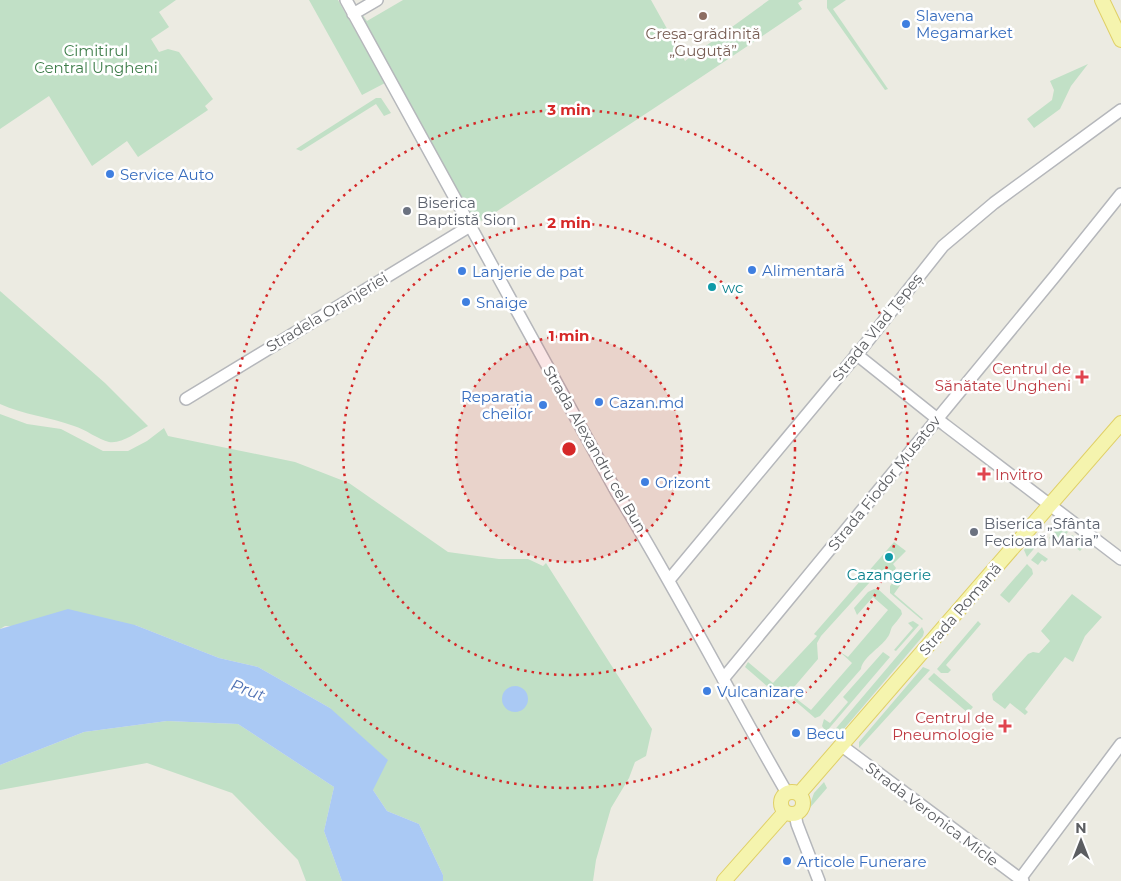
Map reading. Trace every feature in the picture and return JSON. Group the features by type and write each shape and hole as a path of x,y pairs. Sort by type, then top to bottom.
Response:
{"main road":[{"path":"1102,0 1121,40"},
{"name":"Strada Romană","path":"793,794 842,746 1121,423"},
{"path":"724,881 790,813 799,812 803,801 793,794 784,795 781,802 790,813"}],"street":[{"name":"Strada Alexandru cel Bun","path":"346,0 616,491 659,561 723,679 793,794"},
{"path":"353,14 377,0"},
{"name":"Strada Vlad Ţepeș","path":"669,580 943,246 1001,198 1121,110"},
{"name":"Strada Fiodor Musatov","path":"723,679 1056,276 1121,194"},
{"name":"Stradela Oranjeriei","path":"186,399 470,226"},
{"path":"856,354 936,419 1121,559"},
{"path":"1021,880 1121,744"},
{"name":"Strada Veronica Micle","path":"842,746 1021,880"},
{"path":"790,813 797,824 820,881"}],"green space":[{"name":"Cimitirul Central Ungheni","path":"0,0 176,0 159,12 169,27 151,39 159,52 168,49 179,52 213,99 205,106 208,110 138,157 127,141 92,166 49,96 0,129"},
{"path":"309,0 338,0 385,83 362,95"},
{"path":"403,0 651,0 685,61 769,0 803,0 798,3 802,9 685,88 475,224 358,17 362,14 367,21"},
{"path":"827,0 846,0 833,9 888,89 885,90 827,8"},
{"path":"1088,64 1071,86 1060,109 1034,128 1027,119 1052,100 1054,90 1050,81"},
{"path":"376,98 381,98 391,113 384,116 376,104 301,151 296,149"},
{"path":"0,291 105,383 148,426 124,439 109,442 78,427 18,411 0,404"},
{"path":"0,414 27,424 61,429 103,451 128,451 147,441 164,428 168,436 295,462 349,483 448,552 499,559 528,559 543,566 546,563 652,729 646,756 635,762 629,778 611,808 596,860 593,881 443,881 443,875 419,824 387,811 373,790 330,708 258,667 219,658 135,625 5,626 0,629"},
{"path":"1060,526 1068,532 1057,544 1049,538"},
{"path":"1038,535 1043,538 1027,557 1024,550"},
{"path":"1072,535 1076,538 1074,541 1079,545 1082,542 1085,545 1080,551 1067,541"},
{"path":"894,542 906,551 893,564 896,568 886,580 870,582 821,636 817,643 818,659 783,700 745,667 748,662 773,683 817,636 814,634"},
{"path":"1038,552 1048,559 1045,562 1042,560 1038,565 1031,560"},
{"path":"1027,564 1032,569 1033,574 1009,603 1000,595"},
{"path":"901,572 906,577 894,594 922,620 890,593 890,586"},
{"path":"874,589 879,590 901,610 902,614 884,642 864,661 861,669 820,716 815,718 794,700 795,695 801,688 805,692 798,700 811,710 852,663 840,652 848,657 888,610 873,597 857,615 854,608 868,592"},
{"path":"1072,594 1102,617 1085,636 1073,662 1065,657 1025,709 1028,712 1025,715 1010,703 1005,709 993,700 992,694 1028,654 1033,652 1039,653 1050,641 1041,631"},
{"path":"913,621 919,625 896,651 894,650 913,628 908,623"},
{"path":"978,621 981,624 946,665 951,670 948,673 941,673 937,669"},
{"path":"922,627 923,636 837,737 832,733"},
{"path":"883,652 890,657 826,732 822,726 824,719 830,723 848,702 843,697"},
{"path":"923,667 930,670 859,748 859,742"},
{"path":"934,673 973,707 968,713 928,679"},
{"path":"167,721 238,724 334,787 324,831 342,881 306,881 298,860 232,793 147,763 0,790 0,765 84,732"},
{"path":"824,782 827,788 808,810 814,793"}],"water":[{"name":"Prut","path":"68,609 135,625 219,658 258,667 330,708 388,760 373,790 387,811 419,824 443,875 443,881 342,881 324,831 334,787 238,724 167,721 84,732 0,765 0,629"},
{"path":"515,686 524,690 528,699 524,708 515,712 506,708 502,699 506,690"}],"place":[{"name":"Creșa-grădiniță „Guguță”","path":"703,16"},
{"name":"Slavena Megamarket","path":"906,24"},
{"name":"Service Auto","path":"110,174"},
{"name":"Biserica Baptistă Sion","path":"407,211"},
{"name":"Alimentară","path":"752,270"},
{"name":"Lanjerie de pat","path":"462,271"},
{"name":"wc","path":"712,287"},
{"name":"Snaige","path":"466,302"},
{"name":"Centrul de Sănătate Ungheni","path":"1082,377"},
{"name":"Cazan.md","path":"599,402"},
{"name":"Reparația cheilor","path":"543,405"},
{"name":"Invitro","path":"984,474"},
{"name":"Orizont","path":"645,482"},
{"name":"Biserica „Sfânta Fecioară Maria”","path":"974,532"},
{"name":"Cazangerie","path":"889,557"},
{"name":"Vulcanizare","path":"707,691"},
{"name":"Centrul de Pneumologie","path":"1005,726"},
{"name":"Becu","path":"796,733"},
{"name":"Articole Funerare","path":"787,861"}]}
